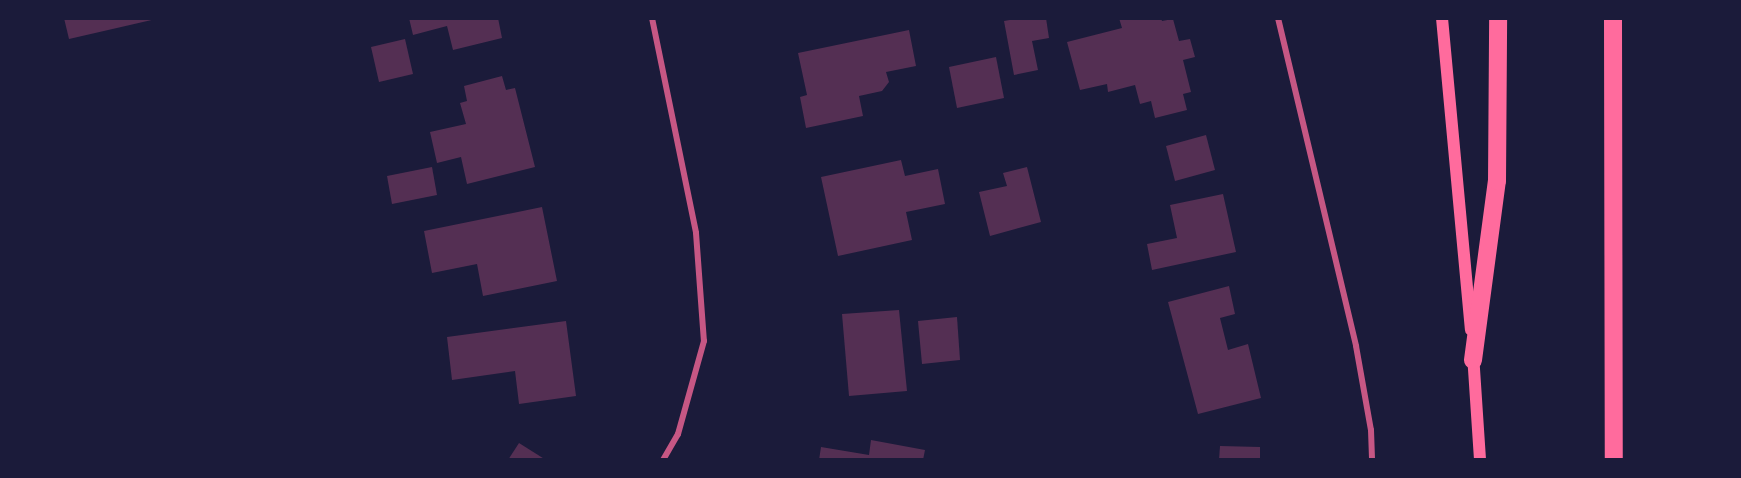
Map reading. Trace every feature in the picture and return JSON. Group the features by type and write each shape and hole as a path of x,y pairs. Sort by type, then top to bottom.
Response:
{"highway":[{"path":"1473,360 1497,181 1498,18"},
{"path":"1613,18 1614,460"}],"main road":[{"path":"1442,18 1480,460"}],"street":[{"path":"652,18 696,233 704,340 678,434 663,460"},
{"path":"1278,18 1356,346 1370,420 1372,460"}],"building":[{"path":"64,18 156,18 156,19 69,39"},
{"path":"409,18 498,18 502,38 453,50 447,26 413,35"},
{"path":"1020,18 1046,18 1049,38 1032,41 1038,70 1014,75 1004,21"},
{"path":"1119,18 1161,18 1162,21 1173,19 1179,41 1190,39 1195,57 1183,60 1191,92 1183,94 1187,110 1155,118 1151,101 1140,104 1135,85 1108,92 1107,84 1080,90 1067,42 1122,28"},
{"path":"909,30 916,66 886,72 889,82 882,91 859,96 863,116 806,128 800,97 807,95 798,53"},
{"path":"405,39 413,74 379,82 371,47"},
{"path":"996,57 1004,98 957,108 949,67"},
{"path":"502,76 506,90 515,88 535,167 467,184 461,157 437,163 430,132 466,124 460,103 467,101 464,86"},
{"path":"1206,135 1215,170 1175,181 1166,146"},
{"path":"901,160 905,176 938,169 945,204 906,212 912,240 838,256 821,177"},
{"path":"432,167 437,195 392,204 387,176"},
{"path":"1027,167 1041,222 990,236 979,192 1007,186 1003,173"},
{"path":"1223,194 1236,252 1152,270 1147,244 1177,238 1170,205"},
{"path":"542,207 557,281 483,296 477,264 432,273 424,231"},
{"path":"1229,286 1235,314 1220,318 1228,350 1248,344 1261,398 1198,414 1168,302"},
{"path":"899,310 907,391 849,396 842,314"},
{"path":"957,317 960,360 922,364 918,321"},
{"path":"566,321 576,396 519,404 515,371 452,380 447,337"},
{"path":"871,440 925,450 923,460 819,460 821,447 869,455"},
{"path":"519,443 546,460 508,460"},
{"path":"1220,446 1260,447 1260,460 1219,460"}]}
